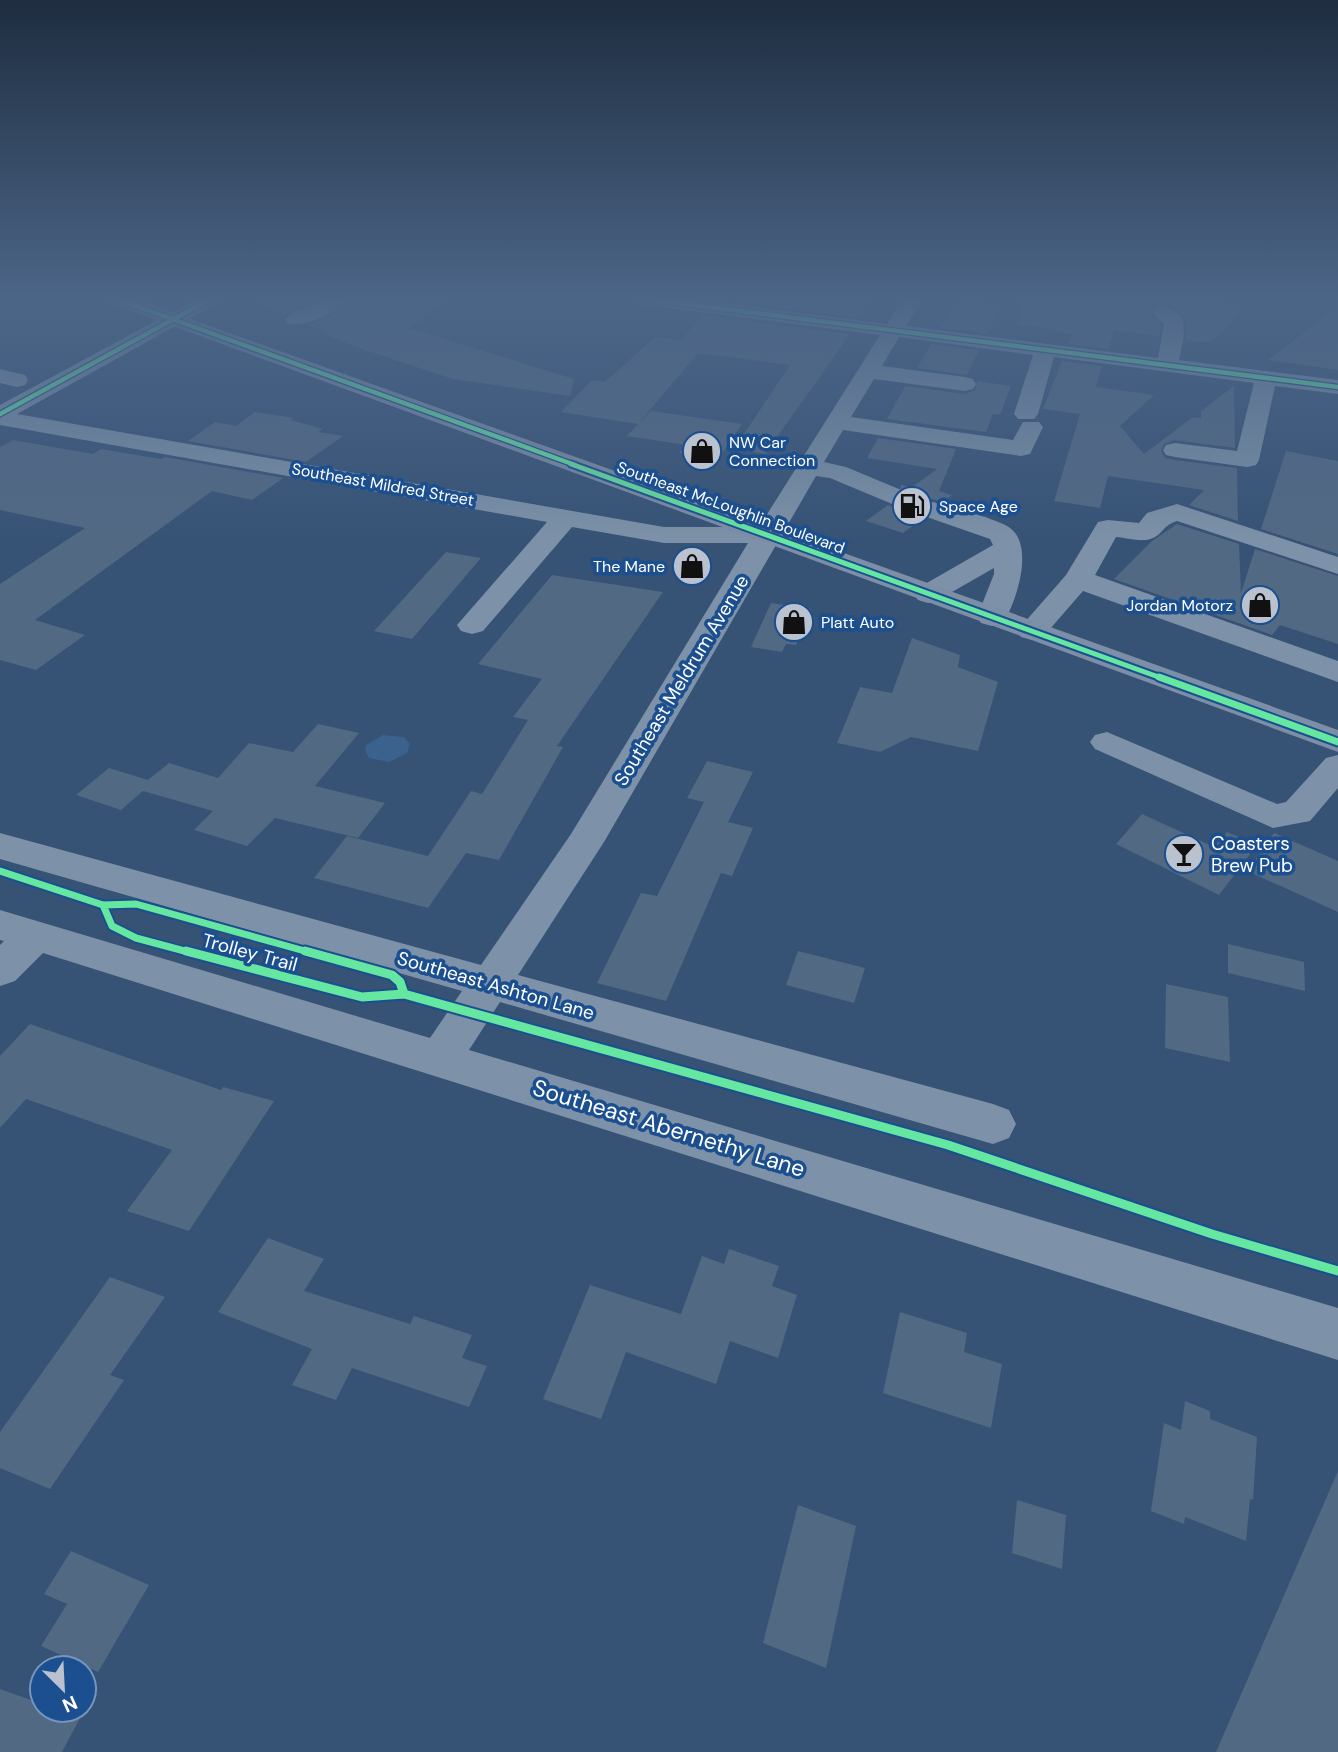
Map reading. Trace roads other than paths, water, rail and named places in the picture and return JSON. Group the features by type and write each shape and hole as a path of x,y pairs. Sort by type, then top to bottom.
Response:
{"main road":[{"name":"Southeast McLoughlin Boulevard","path":"339,380 1338,742"}],"street":[{"path":"0,416 64,380"},
{"name":"Southeast Meldrum Avenue","path":"440,1057 585,842 862,380"},
{"path":"933,380 965,384"},
{"path":"836,422 1021,449 1038,380"},
{"path":"1175,450 1247,460 1265,380"},
{"path":"1286,380 1338,387"},
{"name":"Southeast Mildred Street","path":"0,416 664,535 767,535"},
{"path":"809,467 837,472 897,498"},
{"path":"933,510 1000,533 1006,540 1008,575 992,617"},
{"path":"1032,631 1078,579 1108,528 1146,533 1156,519 1177,512 1338,566"},
{"path":"472,625 566,517"},
{"path":"928,594 1007,548"},
{"path":"1078,579 1338,672"},
{"path":"1107,743 1273,816 1297,813 1338,766"},
{"name":"Southeast Ashton Lane","path":"0,846 993,1124"},
{"path":"0,970 18,930"},
{"name":"Southeast Abernethy Lane","path":"18,930 1338,1334"}],"water":[{"path":"383,735 404,737 410,744 407,753 389,762 369,758 366,745"}],"tunnel":[{"path":"897,498 933,510"}],"place":[{"name":"NW Car Connection","path":"702,451"},
{"name":"Space Age","path":"912,506"},
{"name":"The Mane","path":"692,566"},
{"name":"Jordan Motorz","path":"1260,605"},
{"name":"Platt Auto","path":"794,622"},
{"name":"Coasters Brew Pub","path":"1184,854"}]}
